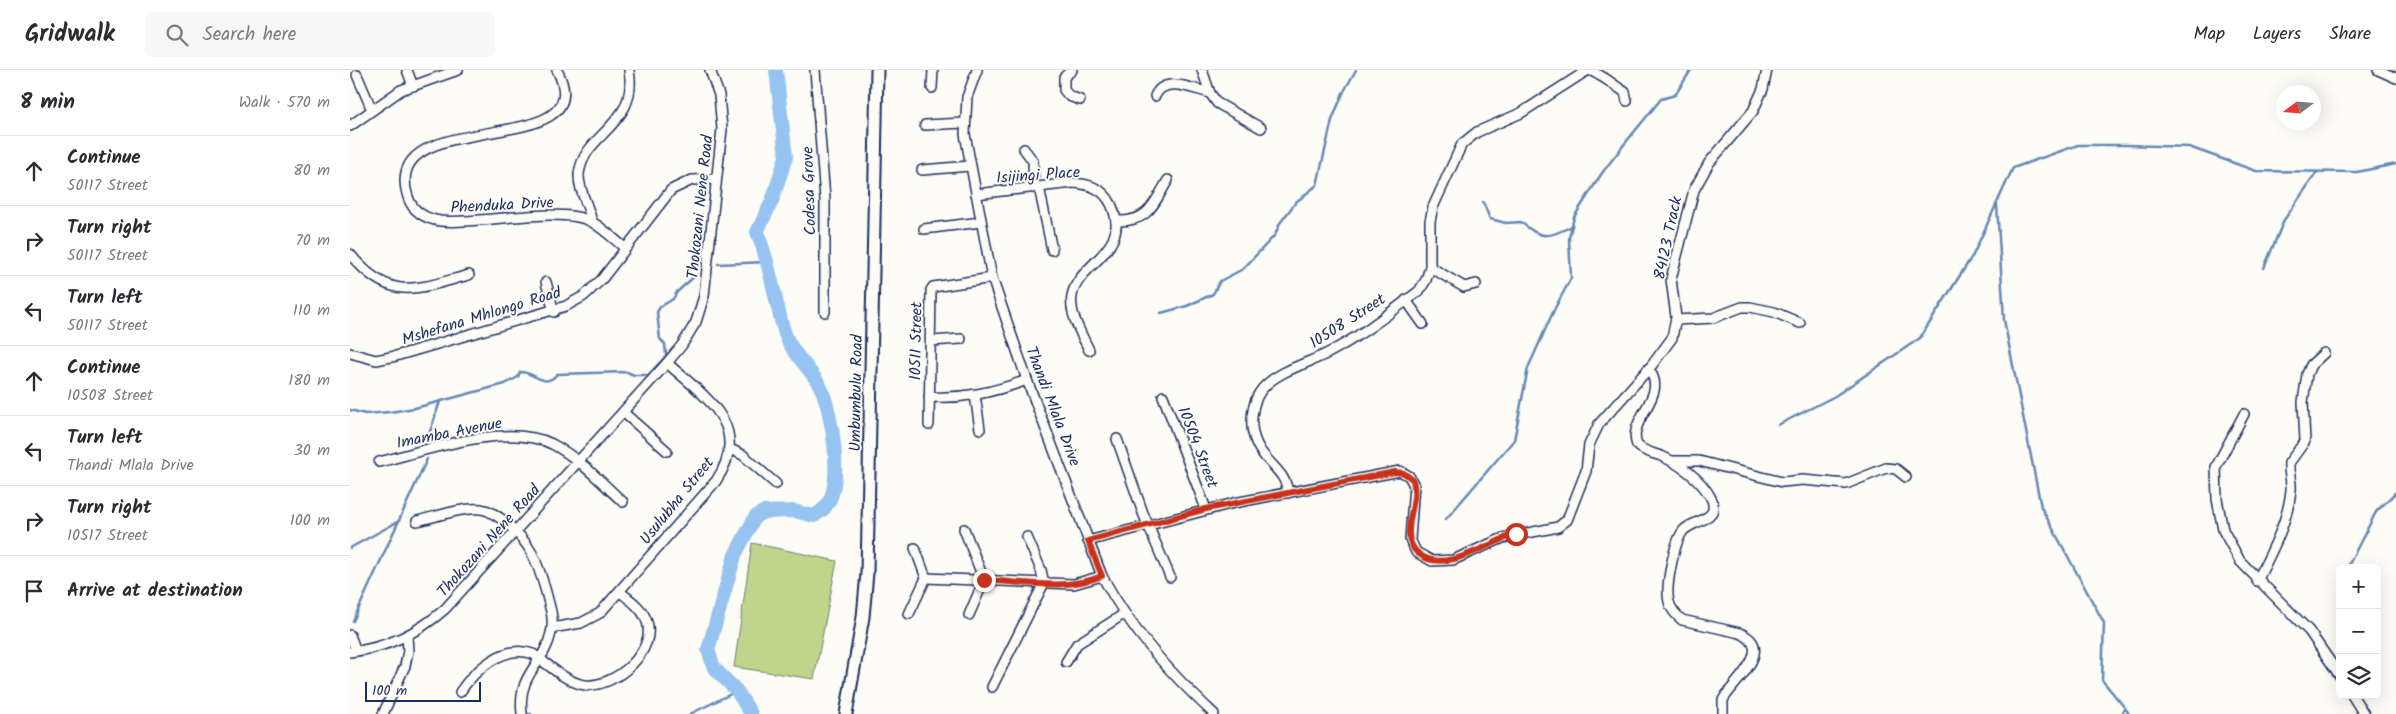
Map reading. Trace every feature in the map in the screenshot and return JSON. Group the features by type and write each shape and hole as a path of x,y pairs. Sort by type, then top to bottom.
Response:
{"main road":[{"name":"Umbumbulu Road","path":"846,714 860,642 867,573 877,70"}],"street":[{"path":"407,70 414,86"},
{"path":"350,126 392,95 458,70"},
{"name":"Phenduka Drive","path":"557,70 564,94 558,108 552,115 538,123 444,142 424,149 417,154 408,167 406,192 409,200 418,212 440,221 572,216 592,222 625,248"},
{"path":"592,222 580,184 581,165 590,150 625,108 631,87 629,70"},
{"name":"Thokozani Nene Road","path":"353,652 378,647 407,636 424,626 445,609 579,463 690,334 704,296 722,118 719,95 710,70"},
{"name":"Codesa Grove","path":"815,70 825,199 825,312"},
{"path":"932,88 933,70"},
{"name":"Thandi Mlala Drive","path":"977,70 967,97 964,123 970,166 992,278 1027,380 1102,576 1124,614 1151,651 1210,713"},
{"path":"1072,70 1064,77 1064,90 1069,96 1080,100"},
{"path":"1202,70 1210,93 1223,107 1261,128"},
{"name":"84123 Track","path":"1288,493 1395,472 1404,473 1410,476 1414,485 1409,534 1413,546 1420,556 1432,562 1453,560 1503,538 1529,531 1551,529 1567,520 1586,471 1589,445 1599,424 1648,369 1672,338 1676,320 1671,279 1694,190 1709,163 1753,111 1763,89 1767,70"},
{"path":"2378,70 2396,78"},
{"name":"10508 Street","path":"1288,493 1285,481 1261,454 1254,438 1252,418 1257,396 1270,382 1331,351 1406,300 1423,285 1430,267 1430,222 1433,207 1458,151 1466,139 1486,128 1521,114 1586,71 1596,72 1607,82 1625,92 1627,101"},
{"path":"357,75 372,110"},
{"path":"1155,96 1160,87 1168,84 1210,93"},
{"path":"925,125 964,123"},
{"path":"1024,149 1032,161 1052,250"},
{"path":"922,170 970,166"},
{"name":"Mshefana Mhlongo Road","path":"350,353 368,359 390,358 554,312 575,302 594,288 671,190 692,180 716,179"},
{"path":"1089,350 1075,317 1072,294 1078,283 1107,249 1116,231 1116,221 1134,221 1145,216 1168,180"},
{"name":"Isijingi Place","path":"976,194 1073,183 1094,187 1109,201 1116,221"},
{"path":"924,229 981,222"},
{"path":"350,254 373,278 400,290 418,289 468,275"},
{"path":"1430,267 1464,287 1476,284"},
{"name":"10511 Street","path":"929,425 932,288 992,278"},
{"path":"546,282 554,312"},
{"path":"1406,300 1423,324"},
{"path":"1676,320 1713,318 1742,307 1750,307 1774,312 1800,323"},
{"path":"931,342 961,339"},
{"path":"2257,581 2276,541 2286,509 2291,488 2289,463 2305,440 2303,402 2307,374 2311,365 2324,353"},
{"name":"Usulubha Street","path":"552,628 581,623 594,617 620,592 716,481 726,464 730,449 727,428 719,412 667,363"},
{"path":"1648,369 1653,375 1655,386 1638,428 1636,441 1640,448 1672,461 1705,489 1713,502 1713,508 1709,515 1689,526 1680,536 1669,582 1668,594 1672,609 1682,620 1745,635 1750,641 1754,654 1743,675 1723,700 1723,714"},
{"path":"929,397 956,398 975,395 1027,380"},
{"path":"975,395 980,429"},
{"name":"10504 Street","path":"1163,396 1206,509"},
{"path":"623,412 666,451"},
{"path":"2244,414 2218,462 2216,482 2220,516 2228,542 2240,561 2257,581 2309,631 2336,670"},
{"name":"Imamba Avenue","path":"379,462 485,438 509,434 522,435 542,440 579,463 623,502"},
{"path":"1116,438 1170,577"},
{"path":"730,449 743,455 776,484"},
{"path":"1672,461 1699,461 1782,482 1802,480 1846,484 1886,468 1896,470 1906,477"},
{"path":"1088,541 1206,509 1288,493"},
{"path":"417,521 480,509 495,514 517,532 530,547 538,566 551,612 552,628 549,640 523,688 522,714"},
{"path":"964,529 984,580 969,615"},
{"path":"992,687 1044,583 1041,570 1027,537"},
{"path":"909,614 926,578 915,548"},
{"path":"926,578 1074,584 1102,576"},
{"path":"460,692 474,673 487,662 524,651 579,684 604,683 622,674 645,645 648,628 643,613 620,592"},
{"path":"1066,662 1077,644 1124,614"},
{"path":"350,635 353,652"},
{"path":"383,714 406,666 407,636"},
{"path":"2355,699 2364,714"}],"green space":[{"path":"752,543 837,561 814,679 734,667"}],"waterway":[{"path":"751,714 737,691 714,668 708,650 735,555 755,517 763,512 794,511 814,516 824,509 831,496 835,465 832,430 825,399 817,381 788,342 766,257 757,232 772,201 786,157 776,70"},
{"path":"1161,313 1187,306 1213,294 1220,281 1243,269 1275,235 1280,223 1296,202 1317,185 1332,120 1343,93 1356,70"},
{"path":"1446,519 1514,440 1528,368 1554,310 1571,278 1569,238 1574,217 1602,173 1626,142 1661,99 1675,95 1691,70"},
{"path":"1778,425 1835,396 1920,338 1973,255 2013,168 2078,145 2189,147 2256,171 2357,172 2396,164"},
{"path":"2264,268 2284,220 2317,172"},
{"path":"1483,202 1490,219 1506,223 1521,222 1534,232 1540,234 1551,235 1572,226"},
{"path":"1997,205 2004,320 2041,507 2104,623 2102,680 2125,708 2122,714"},
{"path":"718,264 768,262"},
{"path":"350,410 365,414 415,408 505,384 518,377 520,372 525,372 543,380 548,380 557,374 627,372 634,375 648,375 666,356 665,344 660,339 657,312 660,307 673,299 677,292 696,275"},
{"path":"426,444 440,401"},
{"path":"353,621 427,459"},
{"path":"2349,564 2376,512 2396,492"},
{"path":"350,548 399,521"},
{"path":"690,714 737,691"},
{"path":"2125,708 2129,714"}],"route":[{"path":"984,580 1067,584 1088,581 1102,576 1088,541 1206,509 1400,471 1410,476 1413,480 1414,498 1409,534 1416,552 1420,556 1432,562 1446,562 1516,534"}]}
